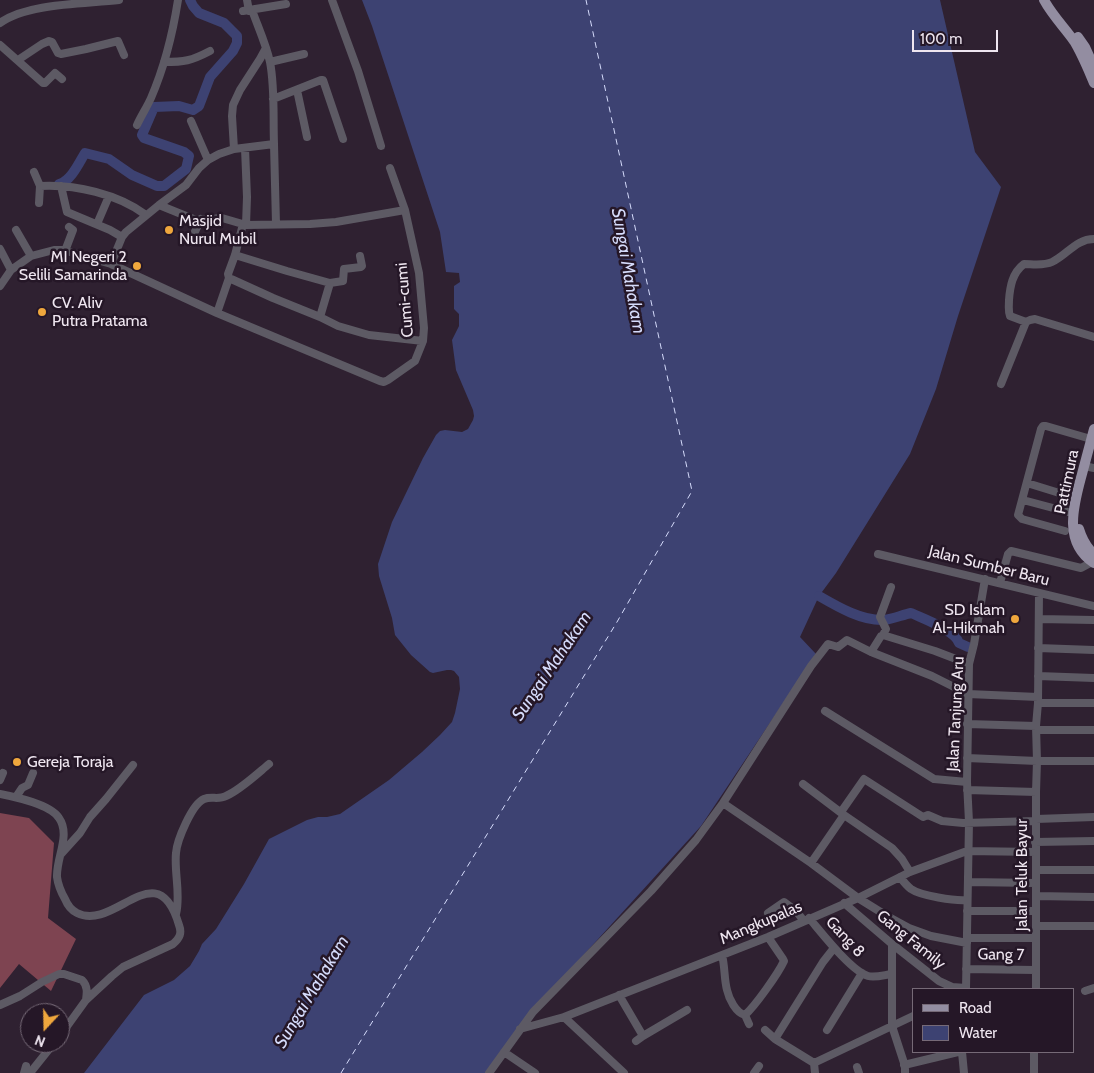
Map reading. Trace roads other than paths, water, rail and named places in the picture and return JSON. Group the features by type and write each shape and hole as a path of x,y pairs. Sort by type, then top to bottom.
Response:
{"main road":[{"path":"1044,0 1052,14 1074,42 1094,83"},
{"path":"1051,0 1093,60"},
{"name":"Pattimura","path":"1093,434 1092,468 1081,499 1078,522 1083,540 1094,560"},
{"name":"Pattimura","path":"1092,451 1075,498 1073,520 1074,534 1078,546 1084,554 1094,560"}],"street":[{"path":"0,22 38,4 119,0"},
{"path":"137,125 151,97 164,62 178,0"},
{"path":"247,0 248,11 266,48 270,62 273,99 276,224"},
{"path":"332,0 358,71 382,146"},
{"path":"248,11 273,3 286,4"},
{"path":"18,60 49,41 52,42 58,53 61,54 118,41 124,55"},
{"path":"0,45 44,83 56,73 62,79"},
{"path":"234,149 233,105 266,48"},
{"path":"164,62 184,62 210,51"},
{"path":"270,62 304,54"},
{"path":"273,99 323,80 343,139"},
{"path":"297,90 307,137"},
{"path":"191,121 208,160"},
{"path":"111,264 122,237 146,215 186,185 208,160 234,149 274,144"},
{"path":"216,313 229,278 228,274 245,224 247,197 245,148"},
{"name":"Cumi-cumi","path":"0,286 11,270 31,256 54,250 65,250 111,264 216,313 384,382 415,361 423,342 424,328 419,273 405,210 390,168"},
{"path":"34,172 40,186 39,203"},
{"path":"40,186 84,189 110,196 127,202 146,215"},
{"path":"61,186 67,212 122,237"},
{"path":"97,224 110,196"},
{"path":"159,205 191,218 222,218 245,224 336,222 405,210"},
{"path":"190,242 201,219"},
{"path":"65,250 73,230 69,227"},
{"path":"16,230 31,256"},
{"path":"1094,239 1082,241 1048,263 1024,264 1020,267 1010,286 1008,312 1010,316 1026,322 1035,319 1094,337"},
{"path":"0,249 11,270"},
{"path":"235,254 330,283 343,282 344,269 361,267 360,256"},
{"path":"229,278 338,326 369,335 423,342"},
{"path":"320,317 330,283"},
{"path":"1001,384 1026,322"},
{"path":"1065,531 1020,518 1018,514 1041,429 1043,426 1046,426 1093,434"},
{"path":"1027,483 1069,496"},
{"path":"1023,500 1068,512"},
{"path":"1000,583 1008,554 1011,552 1080,568 1094,560"},
{"name":"Jalan Sumber Baru","path":"878,554 1094,606"},
{"name":"Jalan Tanjung Aru","path":"966,988 969,664 985,579"},
{"path":"871,652 886,629 880,618 891,587"},
{"name":"Jalan Teluk Bayur","path":"1036,988 1035,842 1039,593"},
{"path":"1039,619 1094,620"},
{"path":"883,635 969,664"},
{"path":"491,1072 538,1006 652,891 696,840 723,803 811,666 828,644 838,647 845,640 850,640 871,652 932,676 968,694 1094,703"},
{"path":"1038,648 1094,650"},
{"path":"1038,676 1094,678"},
{"path":"825,711 934,779 967,786 1036,792"},
{"path":"968,724 1094,730"},
{"path":"967,758 1094,761"},
{"path":"176,914 178,905 176,854 183,828 194,809 201,800 225,797 269,764"},
{"path":"61,854 80,834 90,816 133,765"},
{"path":"16,798 22,788 28,785 33,773"},
{"path":"811,863 864,779 922,817 928,815 942,822 1094,817"},
{"path":"803,784 892,848 910,872"},
{"path":"0,794 44,807 54,812 59,818 63,826 63,836 57,877 68,905 75,912 84,916 101,915 142,894 154,893 165,899 176,914 181,930 178,940 173,944 124,967 86,1000 70,1022"},
{"path":"723,803 811,863 858,898 909,928 931,936 967,940 1036,938"},
{"path":"1035,842 1094,841"},
{"path":"967,851 1036,852"},
{"name":"Mangkupalas","path":"520,1029 564,1017 768,937 858,898 910,872 967,851"},
{"path":"1036,870 1094,870"},
{"path":"900,877 912,890 919,893 967,900"},
{"path":"968,882 1035,883"},
{"path":"1036,896 1094,896"},
{"name":"Gang 8","path":"768,913 786,902 807,919 834,948 862,973 870,976 891,974"},
{"name":"Gang Family","path":"844,903 939,981 959,988"},
{"path":"967,911 1036,910"},
{"path":"1036,926 1094,926"},
{"path":"745,1015 783,964 783,959 768,937"},
{"path":"892,944 892,1026 904,1069 955,1053"},
{"path":"775,1039 823,962 834,948"},
{"path":"722,955 727,991 732,1002 739,1012 745,1015 749,1024"},
{"name":"Gang 7","path":"966,969 1035,970"},
{"path":"827,1030 862,973"},
{"path":"0,1005 20,996 51,977 62,974 85,982 87,988 86,1000"},
{"path":"1085,991 1094,988"},
{"path":"620,995 644,1036"},
{"path":"636,1042 687,1010"},
{"path":"814,1063 912,1016"},
{"path":"564,1017 624,1073"},
{"path":"765,1030 775,1039 814,1063"},
{"path":"504,1052 535,1073"},
{"path":"26,1071 44,1053"},
{"path":"962,1053 964,1073"},
{"path":"1034,1053 1034,1073"},
{"path":"814,1063 815,1073"}],"water":[{"name":"Sungai Mahakam","path":"362,0 940,0 975,152 1001,187 936,389 910,454 836,573 819,596 800,637 816,654 701,826 519,1026 486,1073 84,1073 144,995 174,980 190,966 202,944 216,929 244,884 269,839 307,820 340,814 389,780 422,752 452,722 455,713 460,689 459,677 451,670 430,672 411,655 395,635 392,618 379,576 378,564 392,522 436,435 440,431 445,430 462,432 468,429 473,420 473,410 456,370 452,340 459,326 459,314 454,309 454,286 460,282 459,273 446,272 440,232"}],"waterway":[{"path":"59,184 71,176 85,153 109,159 132,175 157,186 164,186 186,169 189,156 184,152 144,138 142,135 154,107 179,106 193,110 199,106 210,77 233,51 237,43 237,36 224,23 199,13 190,0"},
{"path":"819,596 859,616 876,620 891,619 911,613 945,629 959,643 968,647"}],"place":[{"name":"Masjid Nurul Mubil","path":"169,230"},
{"name":"MI Negeri 2 Selili Samarinda","path":"137,266"},
{"name":"CV. Aliv Putra Pratama","path":"42,312"},
{"name":"SD Islam Al-Hikmah","path":"1015,619"},
{"name":"Gereja Toraja","path":"17,762"}]}
